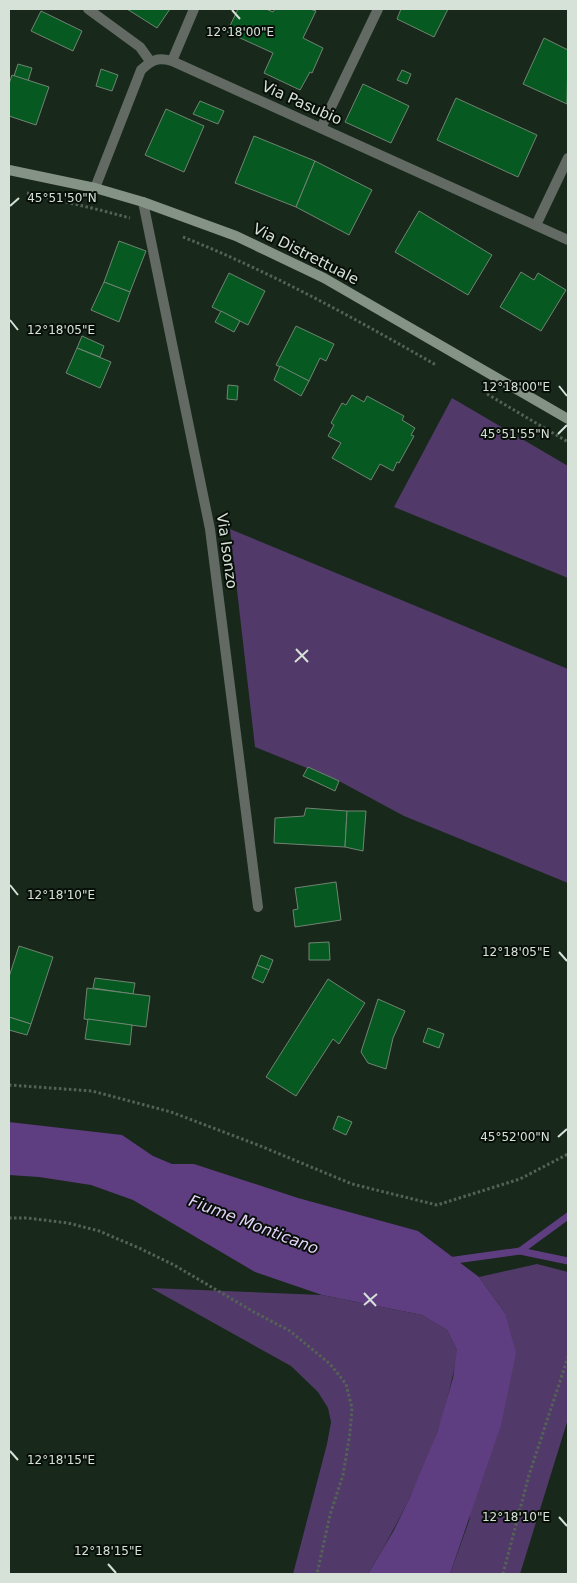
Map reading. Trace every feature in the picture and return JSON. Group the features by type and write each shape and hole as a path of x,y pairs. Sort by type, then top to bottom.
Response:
{"main road":[{"name":"Via Distrettuale","path":"9,170 95,188 143,202 236,236 324,278 568,419"}],"street":[{"path":"88,9 140,47 150,61 141,70 95,188"},
{"path":"172,61 194,9"},
{"path":"321,128 378,9"},
{"name":"Via Pasubio","path":"150,61 163,59 172,61 568,240"},
{"path":"536,225 568,158"},
{"name":"Via Isonzo","path":"143,202 210,529 258,908"}],"path":[{"path":"25,192 132,219"},
{"path":"179,235 255,268 310,295 436,364"},
{"path":"487,394 568,442"},
{"path":"9,1085 92,1091 171,1112 352,1184 437,1205 520,1179 568,1154"},
{"path":"9,1218 27,1218 99,1231 139,1248 174,1265 290,1331 330,1364 346,1384 352,1408 343,1475 330,1515 317,1574"},
{"path":"503,1574 530,1475 568,1356"}],"shaded area":[{"path":"452,398 568,466 568,578 394,507"},
{"path":"230,529 568,669 568,883 404,816 339,781 255,747"},
{"path":"537,1264 568,1272 568,1419 520,1574 450,1574 469,1521 505,1313 479,1277"},
{"path":"151,1288 322,1295 422,1315 447,1330 458,1352 440,1423 414,1488 397,1523 368,1574 293,1574 331,1422 328,1408 318,1392 291,1366"}],"water":[{"name":"Fiume Monticano","path":"9,1122 122,1135 153,1156 172,1164 194,1164 298,1198 418,1231 479,1277 505,1313 516,1353 501,1425 450,1574 368,1574 394,1530 437,1433 453,1378 457,1350 447,1330 422,1315 322,1295 255,1272 133,1200 91,1185 39,1177 9,1175"}],"building":[{"path":"127,9 170,9 157,28"},
{"path":"238,9 266,9 273,12 275,9 310,9 316,11 303,38 323,48 312,73 310,72 300,90 264,73 273,53 227,32"},
{"path":"401,9 448,9 434,37 397,19"},
{"path":"41,11 82,31 73,51 31,31"},
{"path":"544,38 568,50 567,104 523,84"},
{"path":"18,64 32,68 28,81 14,76"},
{"path":"101,69 118,75 112,91 96,86"},
{"path":"402,70 411,74 407,84 397,80"},
{"path":"12,75 49,87 36,125 9,116 9,84"},
{"path":"363,84 409,106 391,143 345,122"},
{"path":"456,98 537,135 518,177 437,140"},
{"path":"200,101 224,111 218,124 193,114"},
{"path":"166,109 204,126 184,172 145,155"},
{"path":"254,136 315,161 296,207 235,183"},
{"path":"315,161 372,190 349,235 296,207"},
{"path":"419,211 492,255 468,295 395,252"},
{"path":"119,241 146,251 130,292 104,282"},
{"path":"521,272 534,280 538,273 566,290 541,331 500,307"},
{"path":"229,273 265,291 248,325 212,307"},
{"path":"104,282 130,292 119,322 91,310"},
{"path":"221,311 240,321 234,332 215,322"},
{"path":"296,326 334,344 326,361 320,358 309,381 276,365"},
{"path":"82,336 104,346 100,357 77,348"},
{"path":"77,348 111,362 100,388 66,373"},
{"path":"280,366 309,381 301,396 274,380"},
{"path":"228,385 238,386 237,400 227,399"},
{"path":"352,395 364,402 367,396 404,416 402,420 415,428 411,435 414,436 393,471 380,464 371,480 332,458 341,443 328,436 334,425 331,423 342,403 346,405"},
{"path":"308,767 339,781 335,791 303,776"},
{"path":"306,808 347,811 345,847 274,843 275,818 304,816"},
{"path":"347,811 366,811 363,851 345,847"},
{"path":"336,882 341,920 295,927 293,910 298,909 295,888"},
{"path":"329,942 330,960 309,960 309,943"},
{"path":"19,946 53,957 31,1024 9,1017 9,977"},
{"path":"261,955 273,960 269,970 257,965"},
{"path":"257,965 269,970 263,983 252,978"},
{"path":"95,978 135,983 133,994 93,988"},
{"path":"328,979 365,1003 339,1044 333,1039 296,1096 266,1077"},
{"path":"87,988 150,996 146,1027 84,1019"},
{"path":"378,999 405,1011 393,1038 386,1069 368,1063 361,1052"},
{"path":"9,1017 31,1024 27,1035 9,1030"},
{"path":"88,1019 132,1025 130,1045 85,1039"},
{"path":"428,1028 444,1034 439,1048 423,1042"},
{"path":"338,1116 352,1122 346,1135 333,1129"}],"waterway":[{"path":"448,1261 520,1251 568,1216"},
{"path":"520,1251 568,1261"}]}
